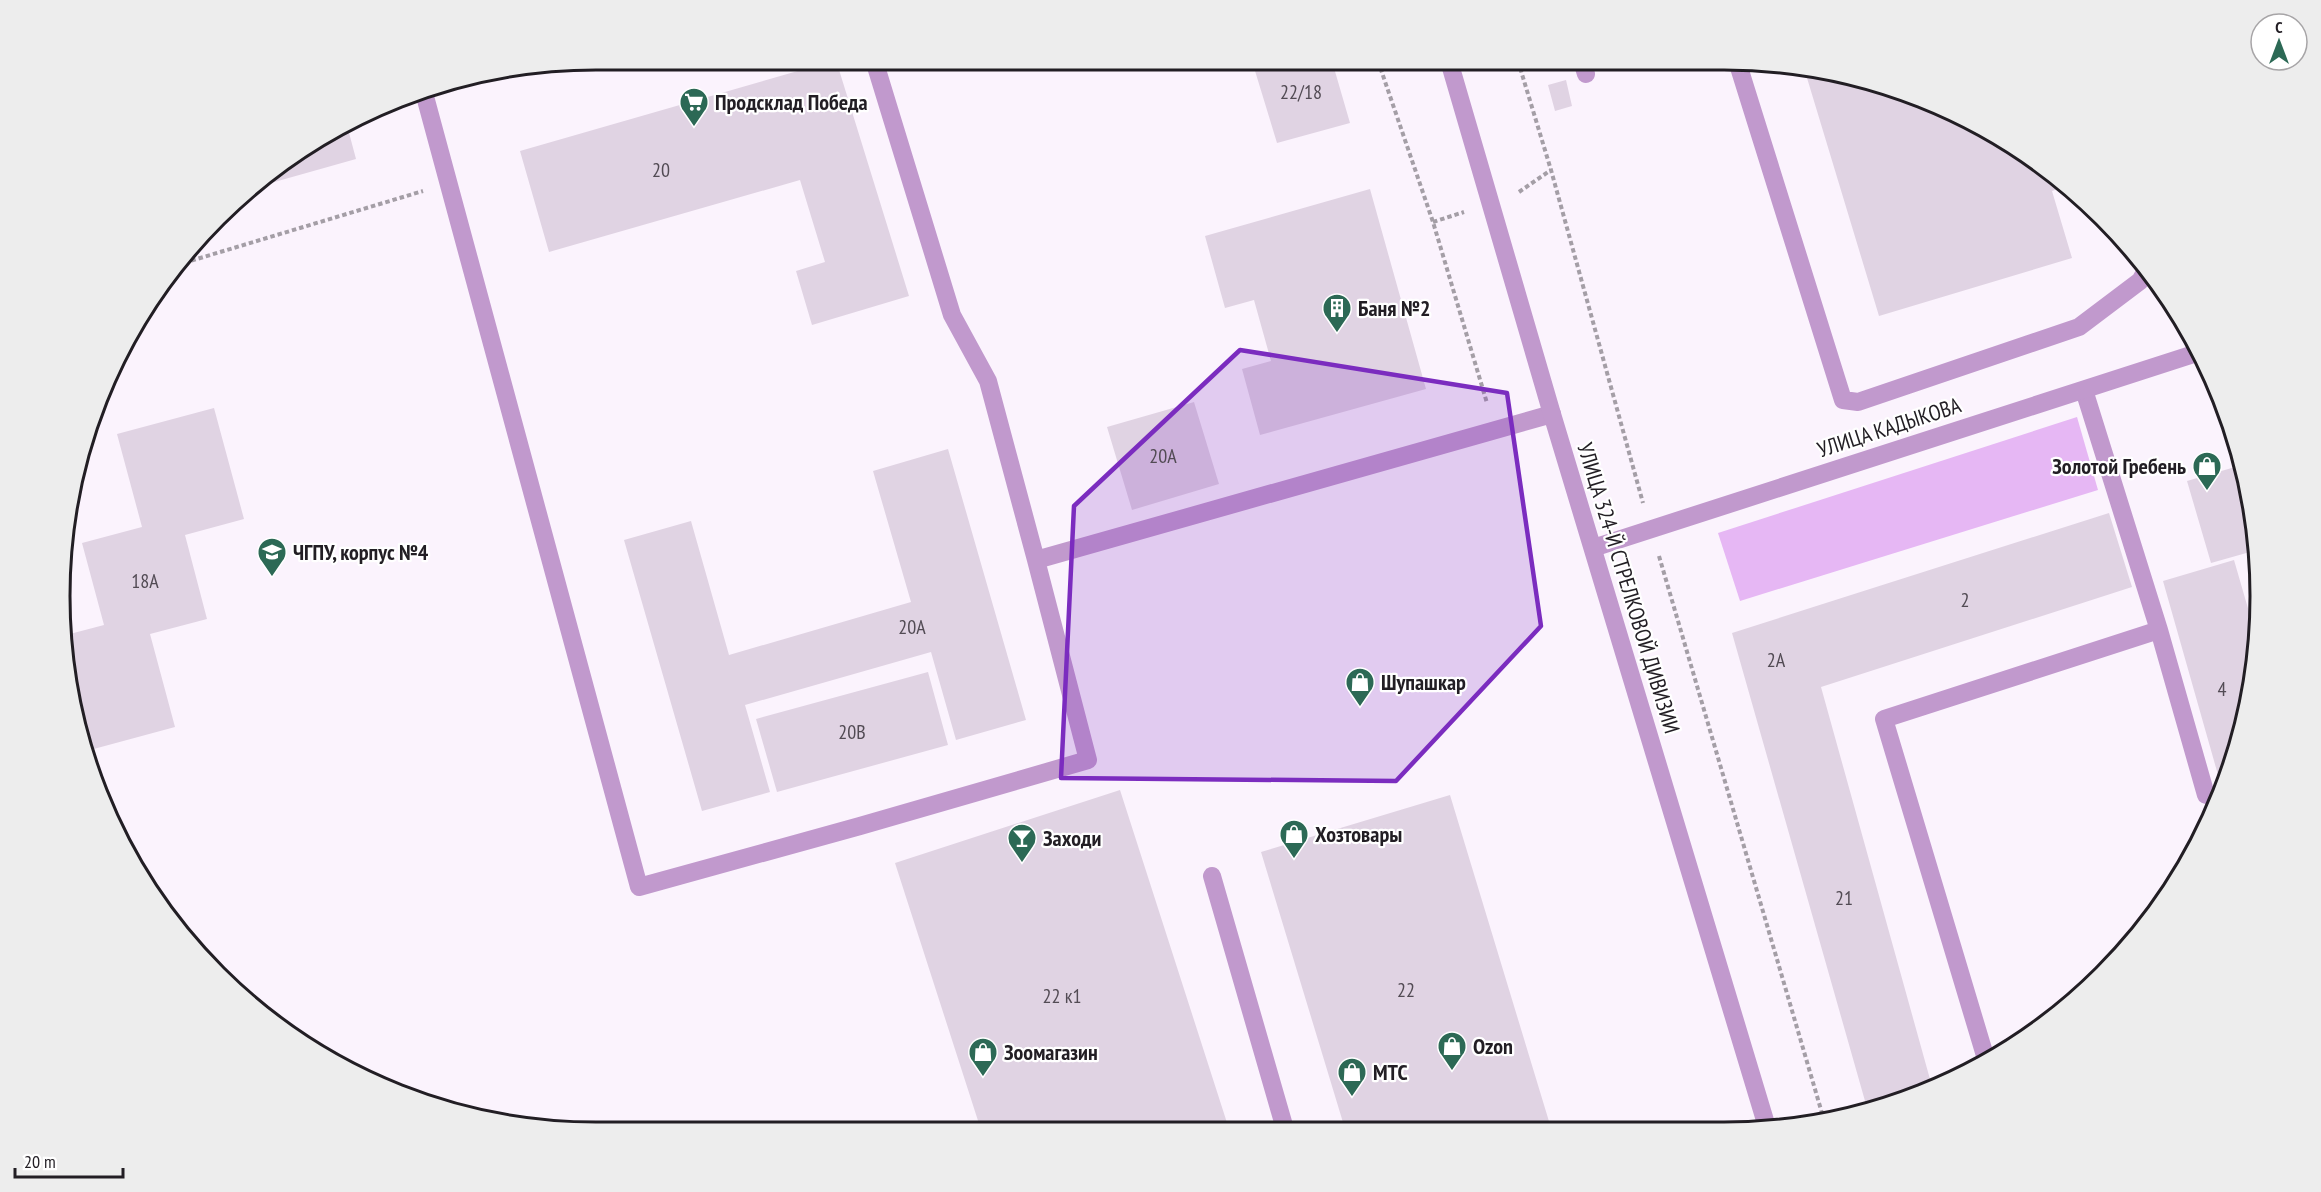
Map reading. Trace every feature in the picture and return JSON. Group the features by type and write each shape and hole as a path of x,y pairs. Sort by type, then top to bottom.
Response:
{"street":[{"path":"426,98 639,887 1088,760 988,381 952,315 877,70"},
{"name":"УЛИЦА 324-Й СТРЕЛКОВОЙ ДИВИЗИИ","path":"1452,70 1552,414 1765,1120"},
{"path":"1740,71 1843,400 1858,402 2079,327 2140,281 2143,277"},
{"name":"УЛИЦА КАДЫКОВА","path":"1593,548 2191,355"},
{"path":"2084,390 2159,630 2206,795"},
{"path":"1036,560 1552,414"},
{"path":"1984,1053 1884,719 2159,630"},
{"path":"1212,876 1283,1122"}],"path":[{"path":"1381,70 1433,222 1495,430"},
{"path":"1521,70 1551,170 1651,530 1822,1112"},
{"path":"1519,192 1551,170"},
{"path":"192,260 449,183"},
{"path":"1433,222 1470,210"}],"highlighted area":[{"path":"1240,350 1507,393 1541,626 1396,781 1061,778 1074,506"}],"shaded area":[{"path":"2077,417 2098,490 1740,601 1718,533"}],"building":[{"path":"801,70 839,70 909,296 812,325 796,271 825,262 800,180 549,252 520,151"},
{"path":"1255,70 1335,70 1350,123 1277,143"},
{"path":"1807,77 1861,88 1926,111 1988,141 2017,159 2057,189 2052,191 2072,258 1879,316"},
{"path":"1566,80 1572,106 1555,111 1548,85"},
{"path":"349,133 356,159 271,183 304,159"},
{"name":"Баня №2","path":"1370,189 1426,389 1260,435 1242,369 1271,361 1254,300 1225,308 1205,236"},
{"path":"1194,402 1219,484 1132,510 1107,427"},
{"path":"214,408 244,519 185,535 207,619 150,634 175,727 93,749 81,699 72,633 104,625 82,543 142,527 117,434"},
{"path":"948,449 1026,720 956,740 931,652 745,705 770,792 702,811 624,540 691,521 729,655 911,602 873,471"},
{"path":"2235,467 2246,527 2248,552 2211,563 2187,481"},
{"path":"2109,513 2132,587 1821,687 1930,1079 1894,1094 1865,1103 1732,633"},
{"path":"2234,560 2249,614 2246,665 2240,699 2233,732 2218,776 2163,581"},
{"path":"928,672 948,745 777,792 756,719"},
{"path":"1120,790 1227,1122 978,1122 895,863"},
{"path":"1450,795 1549,1122 1343,1122 1261,852"}],"place":[{"name":"Продсклад Победа","path":"694,128"},
{"name":"Баня №2","path":"1337,334"},
{"name":"Золотой Гребень","path":"2207,492"},
{"name":"ЧГПУ, корпус №4","path":"272,578"},
{"name":"Шупашкар","path":"1360,708"},
{"name":"Хозтовары","path":"1294,860"},
{"name":"Заходи","path":"1022,864"},
{"name":"Ozon","path":"1452,1072"},
{"name":"Зоомагазин","path":"983,1078"},
{"name":"МТС","path":"1352,1098"}]}
